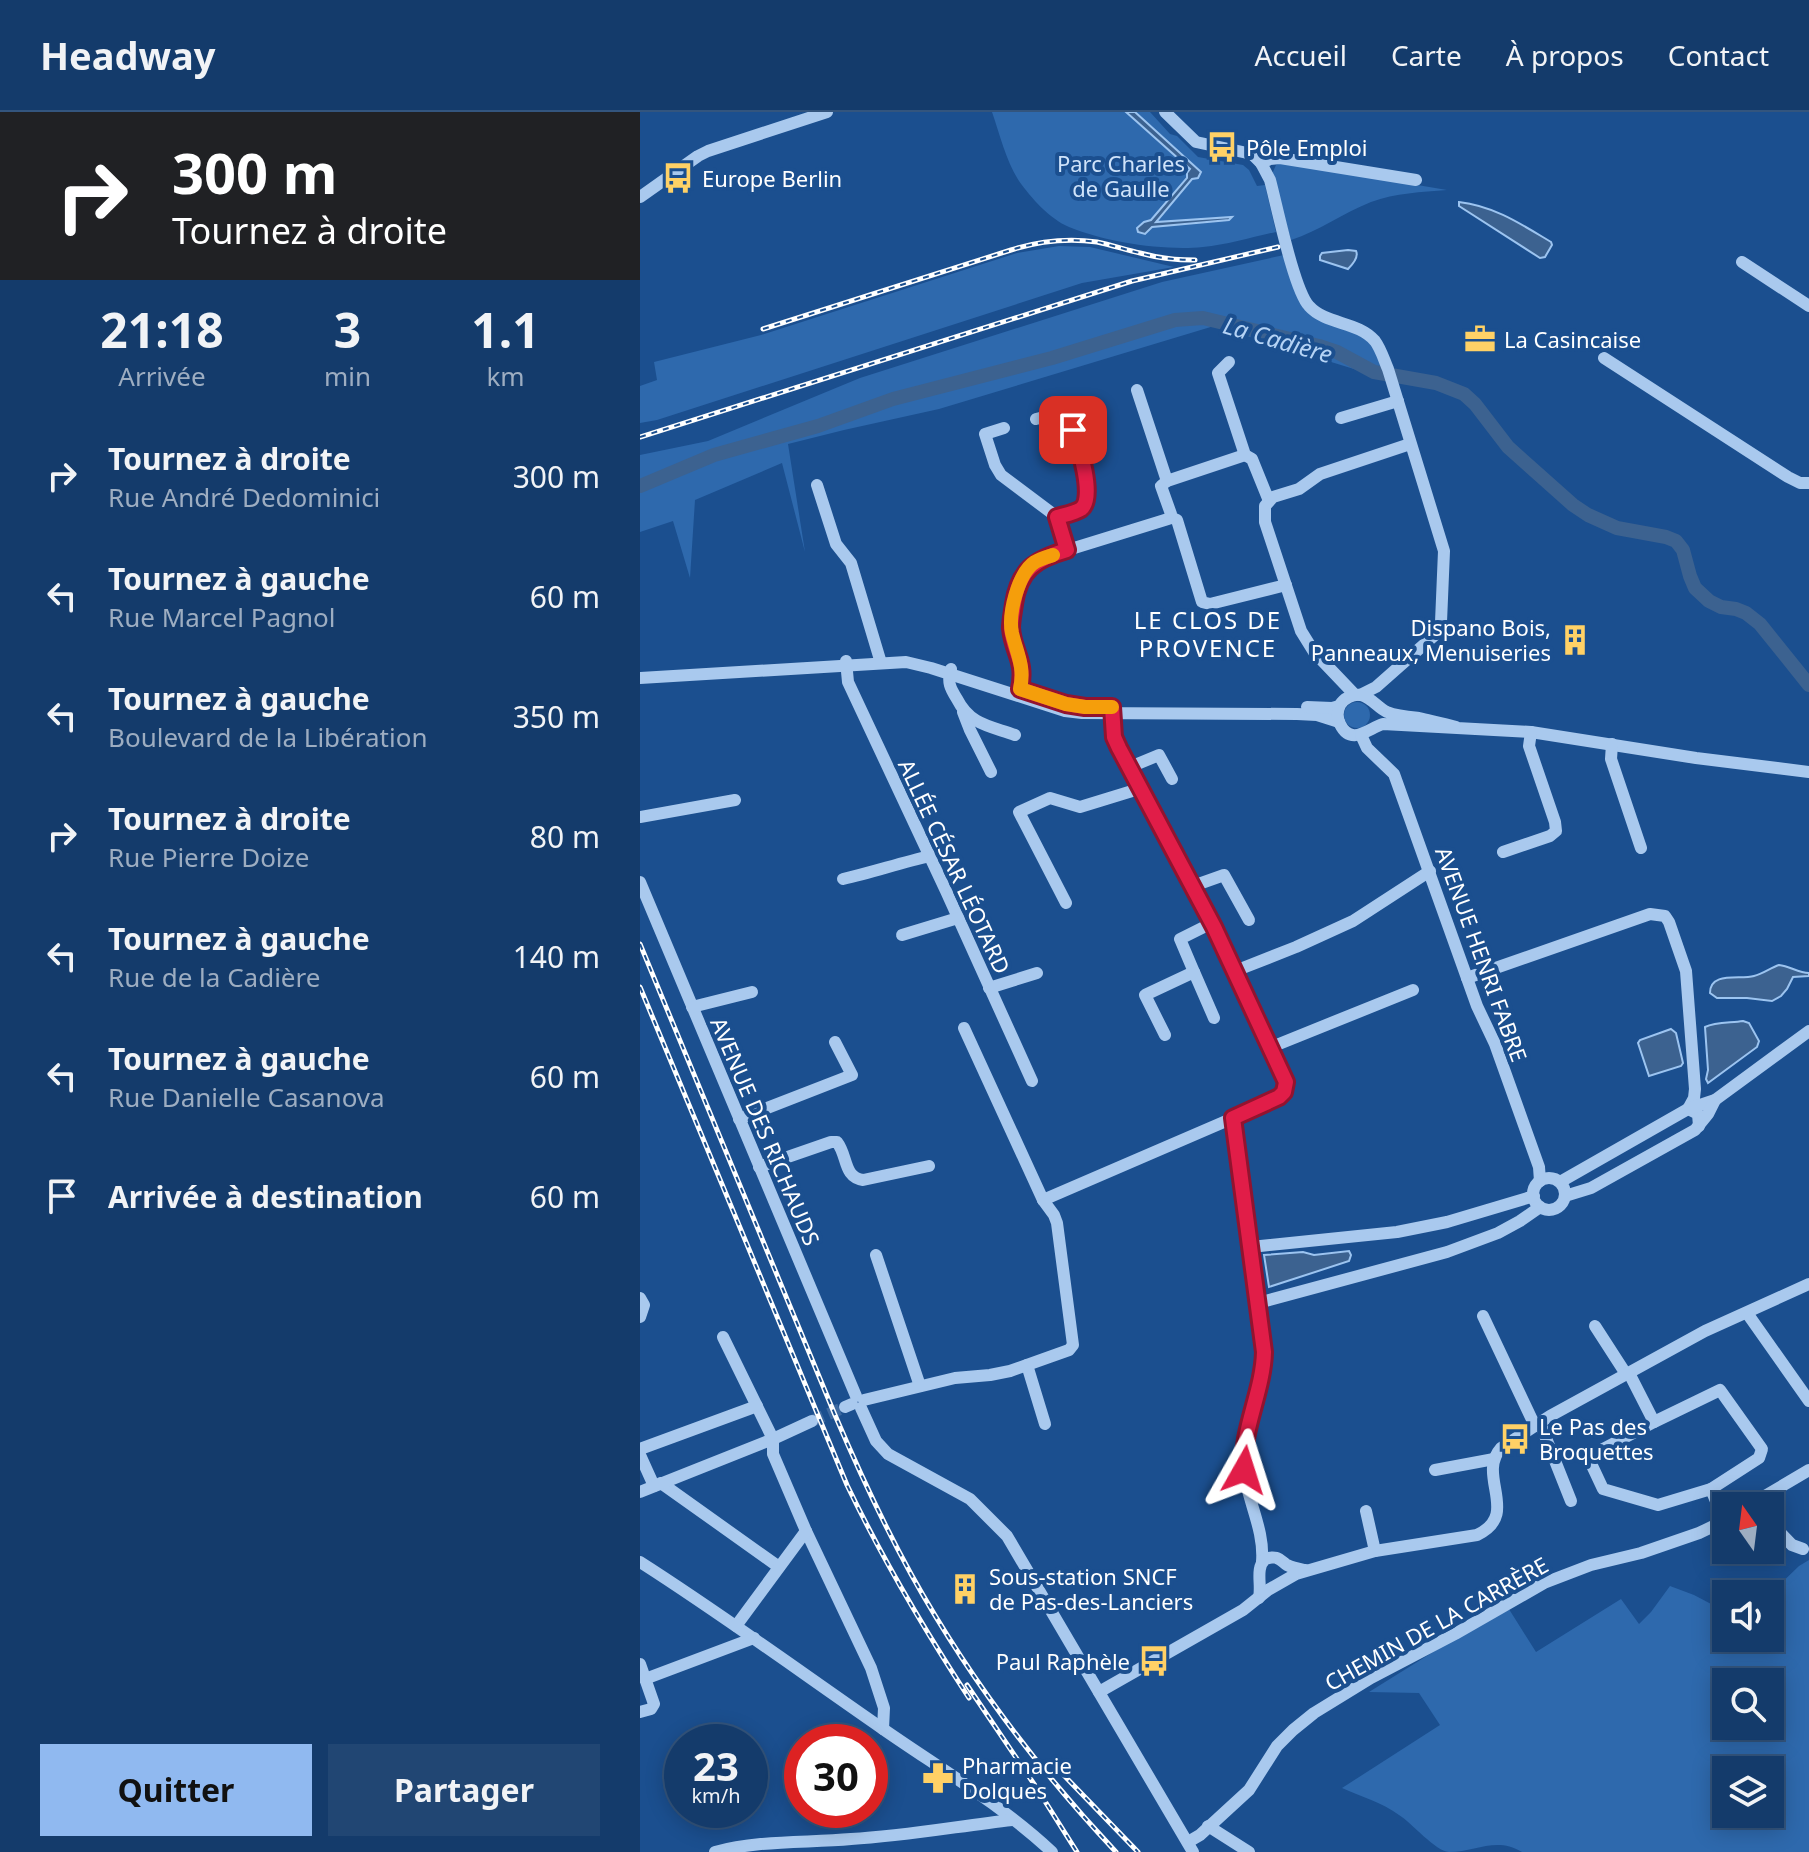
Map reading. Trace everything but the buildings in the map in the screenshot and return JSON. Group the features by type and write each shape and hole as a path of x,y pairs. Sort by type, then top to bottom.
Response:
{"street":[{"path":"640,675 880,661 951,670 1065,711 1082,713 1332,708 1376,687 1436,634 1440,625 1444,551 1379,347 1361,331 1317,314 1303,298 1270,180 1261,163 1246,152 1196,142 1165,112"},
{"path":"640,197 708,151 824,113"},
{"path":"1261,163 1280,158 1416,180"},
{"path":"1742,262 1809,306"},
{"path":"1604,358 1788,477 1807,484"},
{"path":"1229,362 1218,373 1245,455 1252,459 1269,501"},
{"path":"1137,390 1167,481"},
{"path":"1341,418 1398,401"},
{"path":"1036,419 1068,411 1086,475 1086,503 1081,509 1057,517"},
{"path":"1004,428 985,434 995,465 1001,475 1057,517 1067,550"},
{"path":"1369,730 1377,716 1314,652 1301,631 1265,522 1265,506 1273,497 1299,489 1320,474 1410,444"},
{"path":"1170,517 1161,486 1167,481 1245,455"},
{"path":"817,485 836,544 851,563 880,661"},
{"path":"1019,692 1023,673 1011,629 1016,592 1034,563 1170,517"},
{"path":"1170,517 1177,520 1202,602 1210,604 1286,585"},
{"name":"ALLÉE CÉSAR LÉOTARD","path":"847,663 848,682 1032,1081"},
{"path":"951,670 949,685 991,772"},
{"path":"1356,698 1338,711 1339,722 1345,731 1355,735 1383,724 1401,723 1531,732 1809,772"},
{"path":"1356,698 1390,714 1456,727"},
{"path":"1112,710 1283,713 1317,715 1339,722"},
{"path":"1043,1200 1275,1100 1286,1089 1284,1075 1212,923 1114,737 1112,710"},
{"path":"963,712 975,721 1015,735"},
{"name":"AVENUE HENRI FABRE","path":"1369,730 1367,748 1394,774 1477,1006 1495,1044 1539,1167 1550,1181"},
{"path":"1503,852 1550,836 1556,831 1557,826 1529,746 1531,732"},
{"path":"1612,744 1611,759 1641,848"},
{"path":"1130,767 1159,755 1172,779"},
{"path":"1066,903 1019,812 1050,798 1080,807 1142,788"},
{"path":"640,817 735,800"},
{"path":"843,879 930,856"},
{"path":"1235,971 1353,921 1430,871"},
{"path":"1193,886 1224,875 1249,920"},
{"name":"AVENUE DES RICHAUDS","path":"640,882 844,1366 856,1403 876,1441 888,1454 970,1499 1007,1536 1191,1847"},
{"path":"1467,978 1650,914 1665,916 1682,957 1688,982 1695,1089 1688,1109"},
{"path":"902,935 958,918"},
{"path":"1212,923 1180,939 1214,1018"},
{"path":"1165,1035 1145,995 1194,972"},
{"path":"989,988 1037,973"},
{"path":"1269,1048 1413,990"},
{"path":"692,1007 752,992"},
{"path":"856,1403 955,1378 990,1375 1027,1365 1069,1350 1074,1343 1057,1223 1043,1200 964,1028"},
{"path":"1550,1181 1563,1186 1565,1196 1558,1208 1549,1210 1537,1201 1534,1190 1550,1181 1688,1109 1715,1100 1809,1031"},
{"path":"739,1119 852,1075 835,1042"},
{"path":"1565,1196 1596,1185 1699,1126 1715,1100"},
{"path":"1688,1109 1698,1114 1699,1126"},
{"path":"1233,1118 1263,1341 1263,1365 1243,1459 1262,1540 1274,1561 1288,1573 1280,1583 1267,1584 1261,1579"},
{"path":"759,1167 831,1142 837,1142 842,1147 849,1172 857,1180 929,1166"},
{"path":"1251,1247 1397,1232 1537,1201"},
{"path":"1258,1303 1447,1252 1498,1233 1520,1221 1537,1201"},
{"path":"876,1255 920,1386"},
{"path":"1099,1692 1243,1610 1280,1583 1305,1570 1375,1551 1477,1535 1488,1530 1497,1516 1492,1467 1501,1448 1538,1424 1705,1331 1809,1284"},
{"path":"640,1298 644,1305 640,1317"},
{"path":"1747,1313 1809,1401"},
{"path":"1483,1316 1538,1424 1571,1501"},
{"path":"1595,1326 1627,1373 1654,1422"},
{"path":"723,1337 773,1439 773,1454 871,1668 884,1708 883,1724"},
{"path":"1027,1365 1045,1424"},
{"path":"1720,1390 1762,1449 1759,1458 1711,1489 1658,1505 1603,1489 1588,1457 1720,1390"},
{"path":"640,1449 757,1406"},
{"path":"640,1492 812,1421"},
{"path":"640,1455 657,1485 779,1567"},
{"path":"1435,1470 1494,1459"},
{"path":"1773,1492 1809,1470"},
{"path":"1366,1511 1375,1551"},
{"name":"CHEMIN DE LA CARRÈRE","path":"1191,1847 1208,1826 1249,1790 1277,1746 1314,1713 1371,1678 1544,1583 1591,1565 1641,1553 1712,1526"},
{"path":"736,1626 806,1531"},
{"path":"1784,1537 1792,1545 1803,1549"},
{"path":"1259,1598 1259,1570 1274,1561 1305,1570"},
{"path":"640,1562 876,1724"},
{"path":"645,1679 754,1638"},
{"path":"640,1664 654,1706 640,1712"},
{"path":"888,1733 1027,1829 1052,1852"},
{"path":"715,1852 790,1848 1012,1820"},
{"path":"1181,1830 1208,1826 1249,1852"}],"green space":[{"name":"Parc Charles de Gaulle","path":"992,112 1150,112 1198,157 1243,165 1257,186 1265,185 1276,232 1212,246 1171,248 1117,241 1069,227 1041,207 1019,181"},
{"path":"1281,163 1447,190 1380,199 1291,240 1272,174 1276,165"},
{"path":"1059,246 1090,247 1174,267 1082,283 640,423 640,386 657,380 654,362 761,335 1017,253"},
{"path":"1284,255 1304,309 1365,338 1376,350 1383,371 1380,377 1214,326 939,409 788,444 805,552 782,463 695,500 690,578 673,521 640,532 640,455 708,441 860,378 1162,282"},
{"path":"1357,702 1366,706 1370,715 1366,724 1357,728 1348,724 1344,715 1348,706"},
{"path":"1809,1560 1809,1852 1522,1852 1513,1847 1495,1845 1449,1852 1437,1847 1393,1811 1342,1788 1440,1725 1419,1693 1369,1692 1507,1606 1536,1652 1621,1599 1639,1624 1670,1586 1712,1604 1712,1652 1784,1652 1784,1580"}],"shaded area":[{"path":"1126,112 1135,112 1201,172 1156,222 1232,217 1229,220 1152,227 1145,234 1138,232 1137,228 1151,220 1187,178 1190,169"},
{"path":"1459,202 1484,207 1507,217 1552,245 1545,257 1540,258 1459,206"},
{"path":"1348,250 1357,253 1348,269 1320,260 1322,253"},
{"path":"1779,965 1809,973 1809,976 1793,977 1781,996 1772,1001 1717,998 1710,993 1711,986 1720,979 1754,976"},
{"path":"1743,1021 1749,1023 1759,1041 1757,1047 1708,1083 1705,1027"},
{"path":"1671,1029 1676,1033 1683,1063 1649,1076 1638,1043"},
{"path":"1349,1251 1349,1261 1269,1287 1264,1255"}],"waterway":[{"name":"La Cadière","path":"640,486 714,455 818,426 893,399 1052,358 1175,320 1203,318 1319,346 1374,372 1436,383 1464,394 1508,447 1573,505 1617,528 1676,541 1683,550 1695,588 1709,601 1746,613 1760,624 1809,685"}],"tunnel":[{"path":"812,1421 845,1407"}],"railway":[{"path":"763,329 1043,242 1097,242 1154,256 1195,260"},
{"path":"640,437 1132,281 1278,247"},
{"path":"640,944 835,1415 901,1555 956,1648 1005,1719 1031,1754 1116,1852"},
{"path":"640,987 847,1485 905,1594 969,1698"},
{"path":"967,1685 1077,1852"},
{"path":"1052,1763 1138,1852"}],"slow traffic":[{"path":"1053,555 1034,563 1016,592 1011,629 1023,673 1020,689 1066,704 1112,707"}],"place":[{"name":"Pôle Emploi","path":"1222,147"},
{"name":"Europe Berlin","path":"678,178"},
{"name":"La Casincaise","path":"1480,339"},
{"name":"Dispano Bois, Panneaux, Menuiseries","path":"1575,640"},
{"name":"Le Pas des Broquettes","path":"1515,1439"},
{"name":"Sous-station SNCF de Pas-des-Lanciers","path":"965,1589"},
{"name":"Paul Raphèle","path":"1154,1661"},
{"name":"Pharmacie Dolques","path":"938,1778"}],"district":[{"name":"LE CLOS DE PROVENCE","path":"1208,633"}],"route":[{"path":"1073,430 1086,475 1086,503 1081,509 1057,517 1067,550 1034,563 1016,592 1011,629 1023,673 1020,689 1066,704 1112,707 1114,737 1119,748 1214,927 1286,1082 1286,1089 1279,1097 1233,1118 1264,1352 1262,1377 1243,1449 1244,1470"}]}
